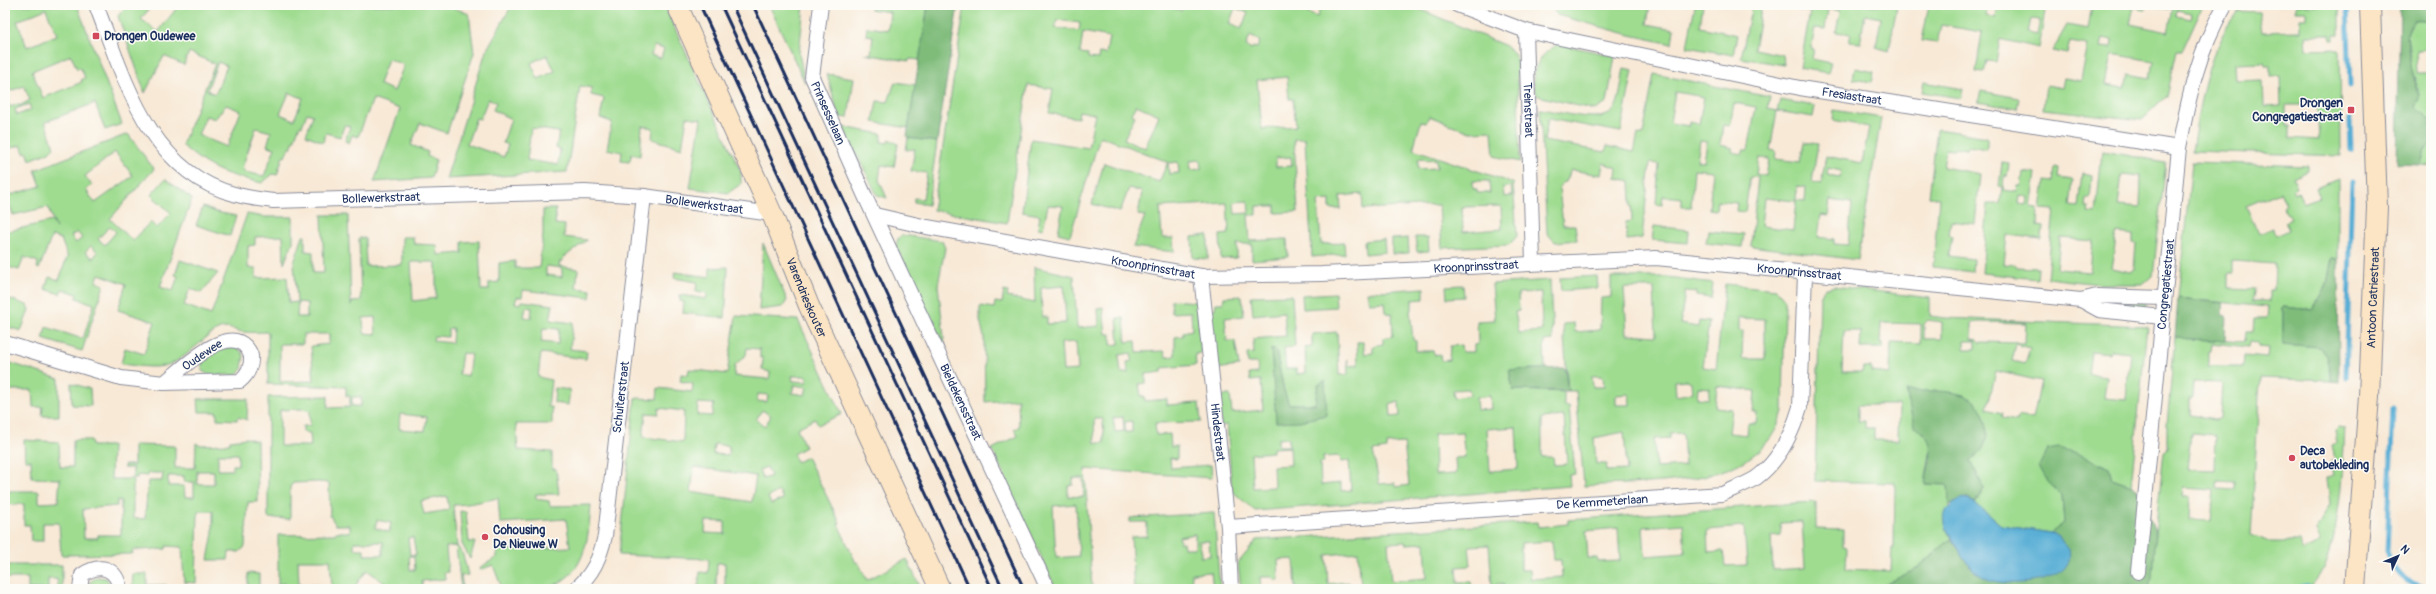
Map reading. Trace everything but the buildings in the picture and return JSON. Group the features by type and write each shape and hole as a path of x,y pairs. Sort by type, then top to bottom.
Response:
{"street":[{"name":"Bollewerkstraat","path":"96,5 136,106 159,144 193,174 210,185 233,194 273,201 585,192 644,196 772,214"},
{"name":"Varendrieskouter","path":"677,5 772,214 809,306 940,589"},
{"name":"Prinsesselaan","path":"821,5 812,77 875,215"},
{"path":"1457,5 1526,31"},
{"name":"Congregatiestraat","path":"2138,572 2179,148 2191,90 2209,32 2225,5"},
{"name":"Antoon Catriestraat","path":"2355,589 2369,403 2377,207 2370,5"},
{"name":"Fresiastraat","path":"1526,31 1800,88 2179,148"},
{"name":"Treinstraat","path":"1526,31 1533,263"},
{"name":"Schuiterstraat","path":"575,589 593,570 601,554 605,536 644,196"},
{"name":"Kroonprinsstraat","path":"875,215 928,227 1201,276 1322,274 1656,258 1805,274 2081,300 2097,296 2164,298"},
{"name":"Bieldekensstraat","path":"875,215 1048,589"},
{"name":"De Kemmeterlaan","path":"1228,527 1722,494 1756,478 1778,456 1794,427 1800,407 1805,274"},
{"name":"Hindestraat","path":"1201,276 1228,527 1231,589"},
{"name":"Kroonprinsstraat","path":"2081,300 2099,310 2162,317"},
{"name":"Oudewee","path":"5,343 121,378 164,382 240,381 246,376 251,356 243,344 238,340 226,339 214,344 164,382"},
{"path":"80,589 82,575 100,568 114,572 118,578 120,589"}],"green space":[{"path":"5,5 77,5 122,124 105,130 95,103 45,122 54,147 49,152 30,160 27,152 24,153 21,145 5,150 5,95 10,107 18,104 19,106 30,100 24,86 5,93","holes":["46,9 57,35 27,47 17,21","71,55 77,69 81,68 85,78 81,80 82,82 43,98 32,71","29,104 31,110 17,115 15,109"]},
{"path":"127,5 152,5 141,19 158,32 179,5 453,5 452,7 469,14 474,53 447,133 420,123 411,145 428,152 427,156 436,160 431,178 374,182 400,109 373,99 358,137 352,135 349,143 345,141 350,127 345,124 340,137 326,133 323,142 306,135 313,115 307,113 302,126 300,125 291,148 289,147 285,157 283,156 277,175 273,174 262,183 228,174 210,166 182,145 215,64 189,52 184,65 164,56 145,93 118,16","holes":["388,59 404,65 394,91 379,84","218,62 227,66 215,94 207,90","289,93 303,98 294,120 280,114","226,105 241,111 227,147 198,135 206,116 215,119","256,128 271,132 267,146 275,148 264,176 245,172 242,168"]},
{"path":"512,5 664,5 741,172 741,184 728,193 690,188 701,119 687,117 682,148 652,139 653,128 642,126 640,156 632,154 629,162 621,161 622,152 607,149 612,122 600,118 604,98 591,95 592,88 580,86 567,172 446,179 486,51","holes":["654,46 664,49 661,58 651,55","547,55 555,71 538,79 531,63","488,99 496,102 493,110 511,119 503,143 508,145 504,157 467,144 476,118 480,119","531,128 559,132 556,148 560,149 558,165 527,160"]},
{"path":"769,5 804,5 799,53 805,83"},
{"path":"870,5 928,5 920,60 910,59 909,61 864,54 871,54 873,36 866,35 867,27 888,30 890,12 870,9"},
{"path":"928,5 958,5 937,142 908,138 907,136"},
{"path":"965,5 1173,5 1173,7 1181,11 1184,5 1289,5 1317,17 1322,5 1410,5 1506,46 1514,53 1517,62 1520,162 1494,156 1492,131 1470,132 1429,116 1426,123 1421,122 1413,149 1513,183 1517,236 1509,245 1442,248 1439,205 1363,209 1362,194 1340,196 1341,209 1330,209 1330,200 1318,201 1321,244 1344,243 1345,254 1312,257 1305,139 1294,139 1298,212 1276,213 1276,206 1257,206 1257,215 1248,215 1250,241 1287,239 1288,257 1252,260 1252,244 1237,244 1237,258 1221,259 1220,235 1229,234 1227,203 1160,207 1162,238 1173,238 1174,252 1133,247 1145,216 1138,215 1142,192 1129,188 1120,212 1092,204 1104,163 1159,182 1168,162 1100,136 1070,236 1058,233 1063,206 1048,205 1043,229 1038,228 1040,215 1022,212 1031,139 1088,148 1095,114 1079,111 1078,118 1049,113 1053,89 1028,85 1007,223 933,210","holes":["1235,8 1248,13 1241,29 1229,24","1057,20 1080,23 1079,31 1055,28","1083,32 1109,37 1106,54 1099,53 1098,59 1088,58 1088,54 1080,53","1250,36 1260,41 1257,48 1253,47 1252,49 1246,46","1287,77 1289,99 1293,99 1296,126 1262,129 1257,80","1136,105 1159,115 1145,148 1124,139 1135,116 1131,114","1291,157 1292,166 1276,167 1276,158","1418,159 1436,159 1437,168 1418,169","1200,160 1201,169 1191,170 1190,161","1178,162 1179,173 1169,174 1168,163","1473,181 1489,181 1490,193 1477,193 1477,189 1473,189","1511,186 1512,196 1504,197 1503,188","1248,201 1249,213 1235,214 1234,202","1501,206 1502,229 1463,232 1462,207"]},
{"path":"1550,5 1650,5 1647,24 1674,29 1672,44 1630,35 1557,15"},
{"path":"1695,5 1703,5 1700,27 1737,35 1733,55 1687,47"},
{"path":"1752,5 1762,5 1754,49 1783,55 1784,65 1741,58"},
{"path":"1781,5 1897,5 1889,51 1876,47 1881,18 1865,15 1860,43 1849,42 1851,34 1836,32 1840,11 1828,9 1825,29 1815,28 1811,48 1814,49 1812,59 1831,63 1828,73 1800,68 1810,12 1781,7"},
{"path":"1929,5 1988,5 1986,16 1996,18 1998,5 2046,5 2039,48 2000,39 1996,62 1987,61 1984,73 1976,72 1982,32 1941,25 1937,43 1922,41","holes":["2031,19 2040,20 2037,35 2028,33"]},
{"path":"2092,5 2147,5 2145,9 2134,7 2130,24 2168,32 2173,10 2148,5 2203,5 2182,51 2177,51 2167,96 2142,120 2043,109 2046,85 2062,88 2064,78 2081,81 2088,45 2070,42 2067,54 2052,51 2067,25 2088,29","holes":["2177,10 2192,13 2191,19 2176,16","2103,38 2112,40 2111,48 2101,47","2112,54 2153,61 2150,78 2128,74 2125,88 2106,85"]},
{"path":"2297,5 2339,5 2339,35 2334,35 2334,40 2330,40 2329,35 2306,35 2307,50 2340,49 2341,156 2192,151 2206,77 2219,42 2227,26 2238,11 2259,12 2262,32 2300,31 2300,19 2307,19 2307,11 2295,11","holes":["2264,63 2265,66 2271,66 2271,77 2280,77 2281,106 2264,107 2263,80 2235,81 2234,64","2305,102 2317,103 2319,140 2290,138 2290,126 2286,126 2286,105 2304,105"]},
{"path":"2411,5 2431,5 2431,20 2414,21 2408,31 2407,37 2415,82 2420,95 2415,107 2431,122 2431,144 2424,149 2420,165 2397,164 2400,7"},
{"path":"2431,20 2431,49 2416,50 2417,73 2431,73 2431,122 2415,107 2420,95 2411,67 2407,34 2414,21"},
{"path":"1559,44 1615,56 1607,103 1595,110 1538,96 1534,80 1536,66 1545,53"},
{"path":"1624,68 1633,70 1621,132 1548,119 1544,141 1605,152 1607,146 1634,152 1638,134 1643,135 1654,74 1770,97 1768,109 1777,111 1770,150 1776,151 1775,159 1800,162 1804,142 1818,144 1812,182 1821,184 1826,156 1862,163 1869,127 1833,120 1834,110 1881,118 1858,260 1751,246 1758,177 1750,177 1745,212 1736,211 1737,203 1717,201 1716,210 1709,209 1713,171 1694,169 1691,207 1682,207 1682,198 1663,196 1662,205 1656,204 1659,164 1650,163 1642,238 1627,240 1626,222 1632,221 1630,181 1616,178 1617,168 1603,163 1601,175 1571,170 1566,182 1562,183 1559,188 1563,225 1575,225 1577,240 1555,242 1547,233 1540,109 1588,117 1606,115 1612,112 1617,103","holes":["1675,92 1704,97 1699,124 1689,122 1689,126 1670,123","1734,103 1756,107 1748,150 1743,150 1743,154 1732,152 1733,148 1720,145 1723,125 1730,126","1700,141 1707,142 1704,162 1697,161","1759,158 1769,159 1766,176 1756,174","1828,168 1841,171 1840,177 1827,175","1797,186 1806,187 1805,201 1796,200","1764,198 1796,201 1793,230 1761,226","1830,200 1852,203 1848,245 1834,244 1834,239 1818,237 1821,215 1828,216"]},
{"path":"1855,68 1874,72 1872,82 1853,79"},
{"path":"827,74 854,78 848,118 839,117"},
{"path":"895,82 916,85 908,128 873,122 877,101 888,102"},
{"path":"1924,82 1963,89 1961,98 1922,92"},
{"path":"1981,91 2019,98 2017,109 1978,102"},
{"path":"1780,100 1815,106 1813,117 1777,111"},
{"path":"843,127 882,134 881,142 888,143 889,139 898,144 894,167 881,165 879,180 887,198 877,195"},
{"path":"1937,129 1987,137 1987,149 1968,146 1967,149 1955,147 1954,150 1946,149 1943,167 1980,174 1975,224 1951,221 1949,235 1952,236 1949,256 1973,259 1972,272 1933,267 1939,198 1929,197"},
{"path":"128,134 154,169 110,219 133,241 150,222 157,228 171,213 151,195 165,179 192,199 160,287 173,291 178,276 175,275 180,260 218,273 201,293 190,288 184,305 211,315 247,214 264,217 293,217 293,242 284,264 283,236 255,237 255,245 248,246 248,268 256,268 256,278 287,277 289,303 297,302 294,263 303,236 305,236 305,251 313,252 313,273 324,273 322,215 348,215 351,306 352,302 361,301 359,238 365,238 366,266 402,265 402,237 413,237 414,244 437,245 438,255 462,253 462,242 479,241 481,290 489,290 489,283 499,282 499,263 515,261 515,268 539,268 543,235 543,209 556,209 555,224 565,225 564,237 587,240 563,258 563,261 560,261 559,266 578,269 576,288 591,290 590,298 523,290 522,297 517,297 515,303 521,304 522,301 553,305 550,320 573,323 570,349 587,351 586,359 541,353 538,377 551,380 548,407 552,407 552,424 516,424 518,450 552,452 552,469 556,469 559,494 536,494 536,499 549,501 550,506 591,505 586,544 577,566 559,583 546,589 502,589 493,565 480,570 481,567 497,557 497,550 570,547 566,519 500,523 498,498 470,504 453,505 457,546 463,555 468,575 461,576 463,589 461,589 456,546 446,547 448,572 444,573 445,579 422,581 423,589 382,589 386,584 367,570 355,586 357,589 285,589 285,583 279,584 278,589 278,535 335,534 336,532 350,532 350,525 336,525 330,516 329,483 318,482 293,483 290,487 290,519 268,518 268,397 328,396 328,408 350,407 350,396 346,396 346,387 268,384 268,332 246,332 229,328 223,328 213,333 186,355 169,364 144,367 121,364 125,348 144,354 155,322 118,310 126,284 99,274 96,282 104,285 82,351 43,339 46,327 83,339 94,304 76,298 77,294 62,289 60,294 45,289 49,277 59,280 67,257 68,258 61,239 52,236 39,269 37,268 38,262 24,257 19,270 5,266 5,232 52,221 56,228 48,207 13,215 7,196 41,186 35,170","holes":["115,152 133,176 95,203 86,190 92,185 85,176","110,226 116,232 105,245 98,239","77,232 82,238 76,243 71,236","91,246 98,252 93,258 85,252","411,262 436,262 436,298 413,301","546,266 562,268 562,277 546,275","298,302 307,303 307,317 297,317","526,307 532,308 531,318 524,317","375,317 376,334 364,333 363,318","453,328 452,343 433,341 434,336 448,337 448,329","543,328 559,329 558,344 541,342","303,334 329,334 329,344 311,346 314,381 280,382 280,344 303,344","462,353 471,354 468,376 459,374","352,397 361,397 361,406 352,406","303,409 310,411 310,426 303,426 303,432 310,433 311,446 280,446 280,410","400,414 427,417 425,431 399,429","447,496 449,510 424,514 421,501","377,520 391,523 389,532 375,528","413,537 416,555 410,555 408,538","354,542 383,542 383,555 364,555 364,549 354,549","409,556 414,556 415,570 410,570","298,560 330,560 332,588 319,588 318,585 299,585"]},
{"path":"908,138 937,142 928,205 914,202 914,198 923,199 927,173 911,171 915,149 906,150"},
{"path":"2431,144 2431,166 2420,165 2424,149"},
{"path":"2102,151 2166,162 2153,276 2144,284 2098,284 2047,278 2054,210 2041,209 2045,181 2053,182 2055,168 2059,169 2058,178 2073,180 2070,206 2078,207 2082,173 2092,175 2090,199 2086,199 2085,207 2089,207 2088,213 2096,214","holes":["2122,174 2141,176 2140,208 2118,206","2117,233 2133,235 2133,243 2136,244 2134,270 2131,272 2111,268","2060,238 2093,241 2090,272 2057,269"]},
{"path":"2192,162 2308,166 2308,170 2293,177 2297,187 2293,189 2295,193 2298,191 2303,204 2320,198 2316,188 2338,179 2338,259 2332,258 2327,285 2313,310 2283,307 2283,344 2319,347 2326,356 2332,381 2260,378 2251,536 2268,542 2299,542 2304,551 2320,542 2315,531 2330,504 2327,478 2333,475 2330,462 2335,459 2332,446 2337,444 2335,430 2338,427 2345,428 2341,490 2333,542 2326,564 2317,580 2305,589 2274,589 2274,587 2259,589 2149,589 2164,452 2167,447 2167,424 2175,338 2245,342 2246,332 2253,332 2254,318 2267,318 2268,307 2178,298","holes":["2280,192 2286,204 2283,206 2291,219 2285,222 2289,230 2277,236 2273,228 2259,234 2246,206","2233,261 2275,264 2274,290 2269,290 2269,302 2252,302 2255,289 2228,288 2228,273 2233,273","2250,342 2258,343 2258,347 2268,348 2267,358 2244,356 2243,367 2208,367 2208,351 2211,351 2212,343 2249,347","2194,382 2222,383 2220,417 2215,419 2190,415 2190,399 2193,399","2191,433 2216,435 2215,470 2187,469","2217,481 2235,482 2235,490 2217,489","2183,488 2214,490 2211,521 2189,520 2190,497 2182,497"]},
{"path":"2002,163 2009,164 2007,176 2004,175 2003,190 2017,192 2018,186 2021,186 2023,172 2036,174 2031,207 2038,208 2037,226 2043,227 2042,239 2007,235 2004,264 2015,265 2015,267 2038,268 2037,279 1982,273 1988,204 2000,204 2002,187 1999,186","holes":["2019,196 2028,197 2027,205 2018,204"]},
{"path":"203,207 216,212 236,216 230,236 196,225"},
{"path":"1654,226 1689,230 1688,243 1652,240"},
{"path":"1708,231 1744,234 1742,247 1706,243"},
{"path":"902,235 942,241 945,248 938,285 945,346 896,246 898,238"},
{"path":"1208,235 1208,259 1193,258 1192,237"},
{"path":"1415,237 1428,237 1429,251 1417,252"},
{"path":"1408,238 1409,253 1392,254 1392,239"},
{"path":"1384,239 1385,252 1365,254 1364,241"},
{"path":"763,243 787,300 783,307 759,310"},
{"path":"2332,258 2338,259 2339,382 2332,381 2326,356 2319,347 2283,344 2283,307 2313,310 2327,285"},
{"path":"728,267 725,318 683,313 684,302 680,301 680,295 706,299 707,293 696,291 697,282 674,278 675,272 710,277 710,268"},
{"path":"1034,267 1074,276 1077,328 1099,326 1098,308 1103,307 1106,334 1111,334 1111,345 1119,344 1117,318 1124,318 1126,342 1136,341 1137,352 1164,351 1166,357 1175,356 1175,337 1183,336 1183,332 1192,330 1191,312 1172,313 1171,300 1197,302 1201,353 1195,354 1196,365 1162,368 1162,372 1146,374 1146,383 1139,384 1141,396 1144,396 1145,401 1167,399 1167,405 1199,403 1201,422 1155,423 1156,435 1170,434 1171,447 1177,446 1177,459 1170,458 1171,468 1211,465 1212,478 1085,469 1092,589 1056,589 992,449 1018,436 1014,429 1019,427 1018,399 985,402 984,337 980,320 980,306 994,308 995,302 1002,303 1004,291 1008,292 1007,297 1035,303","holes":["1064,286 1066,323 1047,324 1047,317 1042,317 1041,288","1076,342 1078,370 1063,371 1061,343","1131,353 1132,361 1127,362 1128,373 1121,373 1119,355","1123,417 1124,431 1115,432 1113,418","1094,419 1103,419 1104,443 1095,443","1132,421 1132,432 1125,432 1125,422","1073,478 1083,478 1084,497 1068,496 1068,486 1073,485","1076,504 1079,556 1056,558 1053,506"]},
{"path":"1597,276 1598,288 1561,291 1560,278"},
{"path":"1611,277 1668,277 1713,283 1711,298 1696,296 1696,292 1685,291 1680,324 1698,327 1699,321 1709,322 1703,367 1716,369 1725,284 1776,289 1785,300 1783,411 1771,437 1752,456 1728,469 1700,477 1670,481 1584,486 1576,391 1568,391 1563,324 1574,323 1575,332 1600,330 1601,298 1611,297","holes":["1624,288 1654,288 1656,336 1627,334","1739,318 1765,319 1765,359 1742,359 1743,331 1739,331","1592,376 1603,376 1604,387 1593,387","1687,380 1691,382 1692,393 1676,396 1675,381","1717,386 1755,391 1753,412 1757,413 1756,423 1748,423 1747,435 1729,433 1732,409 1715,407","1698,387 1710,388 1708,399 1697,398","1629,394 1630,405 1616,405 1616,395","1624,432 1627,470 1606,471 1607,464 1596,464 1594,438","1683,433 1685,466 1656,468 1654,439 1670,438 1670,434"]},
{"path":"1550,280 1553,340 1544,341 1545,369 1509,370 1513,390 1564,392 1564,406 1569,406 1575,474 1569,475 1570,486 1255,511 1232,491 1227,425 1221,426 1219,396 1230,395 1232,413 1263,410 1261,380 1250,381 1249,374 1258,373 1257,363 1248,363 1247,354 1254,353 1253,339 1286,336 1284,312 1253,315 1251,296 1292,295 1295,347 1284,348 1286,369 1297,369 1297,374 1306,373 1305,348 1312,347 1312,334 1337,332 1339,375 1348,375 1347,359 1349,366 1358,365 1357,342 1363,342 1365,354 1373,353 1373,346 1383,344 1383,338 1393,336 1392,314 1386,313 1385,302 1369,303 1367,292 1424,288 1424,299 1412,300 1412,310 1410,311 1413,340 1416,341 1416,351 1433,351 1434,355 1440,354 1441,361 1449,360 1450,346 1461,345 1462,352 1474,352 1474,345 1478,344 1477,321 1495,320 1492,284","holes":["1541,292 1542,331 1519,333 1515,312 1519,311 1518,293","1276,350 1284,391 1289,404 1315,404 1318,385 1327,415 1276,422","1469,389 1470,395 1454,398 1453,390","1490,396 1491,409 1477,410 1476,398","1399,402 1400,416 1391,417 1390,403","1564,416 1567,464 1554,465 1553,457 1542,457 1542,418","1516,427 1518,469 1490,471 1487,429","1462,432 1465,457 1455,458 1456,474 1435,475 1434,434","1289,438 1289,446 1278,446 1278,439","1404,443 1409,485 1396,487 1395,483 1379,484 1373,451 1387,449 1387,444","1290,447 1291,465 1273,466 1274,487 1253,488 1251,454 1273,452 1273,448","1340,456 1341,462 1349,461 1351,490 1341,491 1341,483 1321,485 1320,463 1324,463 1323,457"]},
{"path":"1463,285 1464,297 1447,298 1446,286"},
{"path":"1834,286 1930,298 1930,316 1944,318 2147,326 2131,486 2112,479 2109,467 2094,461 2048,482 2062,495 2064,523 2051,533 2001,525 1975,503 1984,489 1971,461 1982,449 1927,433 1931,447 1925,484 1948,485 1950,500 1946,522 1947,530 1951,539 1916,569 1878,589 1504,589 1503,584 1496,584 1496,589 1384,589 1383,587 1375,589 1296,589 1294,559 1278,560 1279,580 1274,580 1273,577 1260,577 1261,589 1241,589 1238,563 1257,540 1537,522 1538,527 1568,524 1568,520 1816,502 1816,529 1843,530 1843,546 1847,547 1846,569 1891,571 1892,548 1894,548 1895,483 1815,481 1820,297 1824,289","holes":["1928,320 1942,322 1942,339 1924,339 1924,324","1881,323 1921,324 1921,344 1891,343 1890,374 1871,372 1871,367 1863,367 1862,372 1842,372 1844,331 1861,331 1860,348 1883,348 1883,343 1880,342","1972,323 2026,323 2025,343 1979,342 1979,340 1972,339","1964,341 1975,341 1975,349 1964,349","2016,344 2030,348 2025,364 2012,361","2111,350 2130,352 2126,400 2104,398 2107,376 2088,374 2091,351 2110,353","1996,371 2041,381 2033,419 2018,416 2017,421 2001,418 2002,413 1987,409","1858,405 1899,405 1898,440 1874,440 1874,428 1865,428 1865,421 1858,421","1802,522 1805,568 1773,570 1771,536 1781,535 1780,523","1683,524 1685,553 1645,556 1643,527","1744,527 1747,565 1725,566 1723,551 1708,552 1707,530","1618,528 1620,561 1598,562 1597,558 1588,558 1586,531","1552,541 1554,560 1561,560 1562,577 1531,579 1530,570 1521,570 1521,543","1388,543 1425,543 1427,578 1391,581","1489,545 1492,586 1472,587 1471,582 1458,582 1457,567 1471,566 1469,546","1358,552 1361,585 1351,587 1350,582 1328,584 1326,555"]},
{"path":"1335,293 1336,307 1303,309 1302,295"},
{"path":"1242,296 1244,316 1225,318 1227,341 1235,341 1239,366 1215,369 1210,310 1215,309 1216,303 1223,303 1224,297"},
{"path":"2178,298 2223,303 2222,314 2226,315 2225,341 2175,338"},
{"path":"10,299 27,305 29,310 21,331 5,326 5,300 9,301"},
{"path":"2099,301 2146,303 2146,309 2102,306"},
{"path":"736,316 798,320 842,414 818,425 815,419 797,428 805,447 793,454 797,462 807,457 840,523 838,524 856,563 858,562 867,580 907,559 921,589 700,589 698,587 700,572 708,573 709,559 619,555 635,398 657,399 658,388 692,392 693,384 680,381 681,374 688,375 689,369 727,374","holes":["747,348 760,349 760,358 763,358 762,370 770,372 769,379 734,376 735,365 746,355","792,376 807,376 807,382 793,381","794,385 807,387 805,395 792,393","758,394 768,395 767,402 757,401","698,403 714,404 712,416 697,415","659,408 684,411 683,442 643,437 646,413 658,414","762,410 771,416 765,426 756,420","714,444 729,446 729,455 713,454","694,467 756,476 752,502 691,492","767,467 771,476 763,479 759,470","779,491 783,499 771,504 768,497","706,521 725,522 725,534 705,533","717,563 725,563 725,588 716,587"]},
{"path":"220,347 238,348 244,355 242,369 236,375 209,375 202,371 202,362"},
{"path":"1271,349 1276,350 1284,391 1289,404 1315,404 1318,385 1325,381 1327,415 1300,421 1276,422"},
{"path":"5,361 59,379 59,416 42,416 43,407 33,407 32,390 5,390"},
{"path":"1565,368 1568,391 1513,390 1509,370"},
{"path":"71,383 90,389 91,406 72,405"},
{"path":"555,388 570,390 568,405 554,403"},
{"path":"1906,391 1939,391 1956,393 1970,398 1976,402 1980,408 1986,422 1987,437 1982,450 1971,461 1984,489 1975,503 1966,498 1949,504 1948,485 1925,484 1931,452 1930,445 1922,432 1914,426"},
{"path":"198,399 248,399 247,420 238,417 237,420 217,419 217,412 199,412"},
{"path":"247,438 257,441 258,502 248,502 245,547 239,552 229,552 228,560 208,560 213,533 213,511 198,511 196,583 184,582 182,547 166,546 166,549 133,550 132,554 61,555 59,523 43,523 43,541 31,541 30,525 24,525 24,504 5,505 5,491 39,491 39,503 58,502 60,479 32,478 31,460 25,460 24,440 59,442 60,467 73,467 73,440 91,440 92,446 112,446 111,479 133,479 133,518 145,519 148,481 162,481 163,473 148,473 148,476 137,475 137,478 133,478 133,468 124,468 124,465 134,465 134,445 175,446 175,468 195,468 196,443 199,445 230,444 230,440","holes":["218,454 238,454 238,465 233,465 233,470 218,470","197,471 214,471 214,484 197,484","168,476 184,476 184,482 194,482 194,497 185,497 184,486 168,486","117,500 121,501 121,535 98,535 98,538 84,538 83,509 117,506"]},
{"path":"2058,448 2074,452 2109,467 2112,479 2137,488 2155,530 2152,578 2147,589 1876,589 1916,569 1951,539 1975,572 1995,581 2030,582 2069,550 2059,538 2051,533 2064,523 2062,495 2048,482 2039,466 2047,450"},
{"path":"460,511 466,512 469,542 475,542 470,559 462,544"},
{"path":"1214,513 1220,589 1213,589 1211,572 1192,573 1191,589 1134,589 1131,537 1147,536 1147,522 1130,522 1130,518","holes":["1195,534 1195,548 1184,548 1183,542 1180,543 1179,537","1199,541 1209,541 1210,556 1200,557 1202,553"]},
{"path":"5,565 62,565 62,589 58,589 57,579 48,579 48,589 28,589 28,578 5,578"},
{"path":"248,573 259,574 259,589 209,589 248,588"},
{"path":"133,574 147,574 147,585 166,585 166,589 132,589"},
{"path":"97,577 106,578 114,589 87,589 89,583"}],"water":[{"path":"1963,498 1975,503 2001,525 2051,533 2059,538 2069,550 2069,561 2062,570 2052,576 2038,581 2009,583 1997,582 1982,577 1966,560 1950,536 1945,522 1947,509 1953,503"}],"waterway":[{"path":"2347,5 2350,86"},
{"path":"2350,119 2351,150"},
{"path":"2346,378 2352,182"},
{"path":"2393,408 2387,552 2394,568 2402,578 2430,589"},
{"path":"2293,589 2306,586"}],"railway":[{"path":"700,5 970,589"},
{"path":"721,5 992,589"},
{"path":"732,5 1003,589"},
{"path":"753,5 1024,589"}],"place":[{"name":"Drongen Oudewee","path":"96,36"},
{"name":"Drongen Congregatiestraat","path":"2351,110"},
{"name":"Deca autobekleding","path":"2292,458"},
{"name":"Cohousing De Nieuwe W","path":"485,537"}]}
